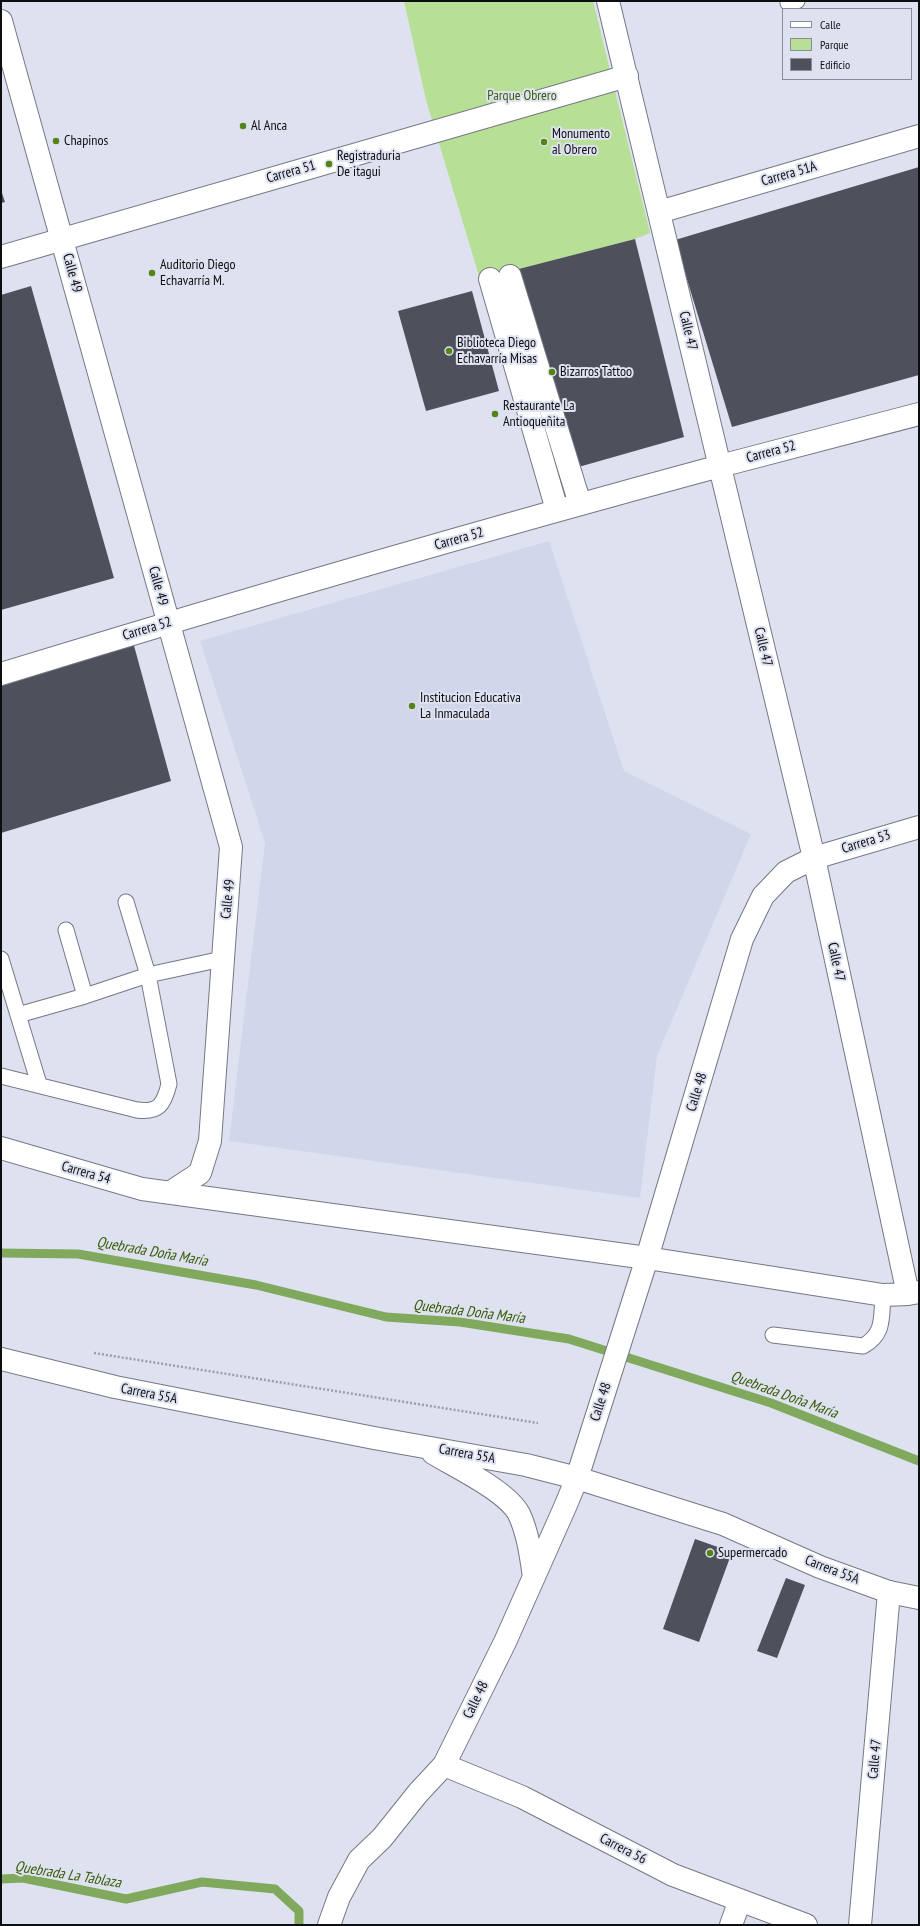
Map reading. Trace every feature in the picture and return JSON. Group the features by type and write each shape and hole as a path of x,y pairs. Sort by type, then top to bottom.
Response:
{"street":[{"name":"Calle 47","path":"608,1 814,858 914,1293"},
{"name":"Calle 49","path":"1,21 63,239 231,847 210,1141 200,1173 172,1192"},
{"name":"Carrera 51","path":"1,257 627,76"},
{"name":"Carrera 51A","path":"659,212 919,136"},
{"path":"557,510 500,278 580,504"},
{"name":"Carrera 52","path":"1,674 168,622 557,510 919,414"},
{"name":"Carrera 53","path":"814,858 919,827"},
{"name":"Calle 48","path":"329,1925 339,1897 359,1860 382,1838 418,1793 444,1765 505,1642 577,1478 636,1294 742,939 763,896 786,872 814,858"},
{"name":"Carrera 54","path":"1,1148 142,1189 647,1258 883,1295 914,1293"},
{"name":"Carrera 55A","path":"1,1359 115,1387 374,1438 526,1465 577,1478 723,1524 820,1567 889,1592 919,1598"},
{"path":"421,1446 497,1490 518,1513 529,1545 534,1577"},
{"name":"Calle 47","path":"860,1925 889,1592"},
{"name":"Carrera 56","path":"444,1765 522,1797 673,1874 806,1925"},
{"path":"731,1925 740,1900"}],"lane":[{"path":"788,1 788,3 797,1"},
{"path":"1,1076 39,1084 136,1110 148,1111 159,1107 166,1096 169,1084 148,975 126,902"},
{"path":"66,930 85,996"},
{"path":"1,959 39,1084"},
{"path":"18,1015 85,996 148,975 222,959"},
{"path":"772,1335 863,1346 872,1342 879,1332 883,1295"}],"path":[{"path":"93,1352 538,1423"}],"shaded area":[{"path":"549,541 624,771 751,834 657,1056 640,1198 229,1141 265,843 200,641"}],"green space":[{"name":"Parque Obrero","path":"404,1 593,1 650,233 635,239 511,271 582,492 548,505 426,100"}],"building":[{"path":"919,167 919,375 732,427 675,240"},
{"path":"1,190 5,202 1,203"},
{"path":"635,239 684,437 575,468 511,271"},
{"path":"31,286 114,578 1,610 1,295"},
{"name":"Biblioteca Diego Echavarría Misas","path":"472,291 499,391 426,411 398,311"},
{"path":"133,642 171,781 1,833 1,685"},
{"path":"695,1539 732,1552 699,1642 663,1629"},
{"path":"786,1578 805,1585 777,1658 757,1651"}],"waterway":[{"name":"Quebrada Doña María","path":"1,1253 78,1254 256,1285 386,1317 460,1322 569,1339 771,1403 919,1461"},
{"name":"Quebrada La Tablaza","path":"1,1879 23,1878 126,1899 202,1882 275,1889 299,1911 299,1925"}],"place":[{"name":"Al Anca","path":"243,126"},
{"name":"Chapinos","path":"56,141"},
{"name":"Monumento al Obrero","path":"544,142"},
{"name":"Registraduria De itagui","path":"329,164"},
{"name":"Auditorio Diego Echavarría M.","path":"152,273"},
{"name":"Biblioteca Diego Echavarría Misas","path":"449,351"},
{"name":"Bizarros Tattoo","path":"552,372"},
{"name":"Restaurante La Antioqueñita","path":"495,414"},
{"name":"Institucion Educativa La Inmaculada","path":"412,706"},
{"name":"Supermercado","path":"710,1553"}]}
